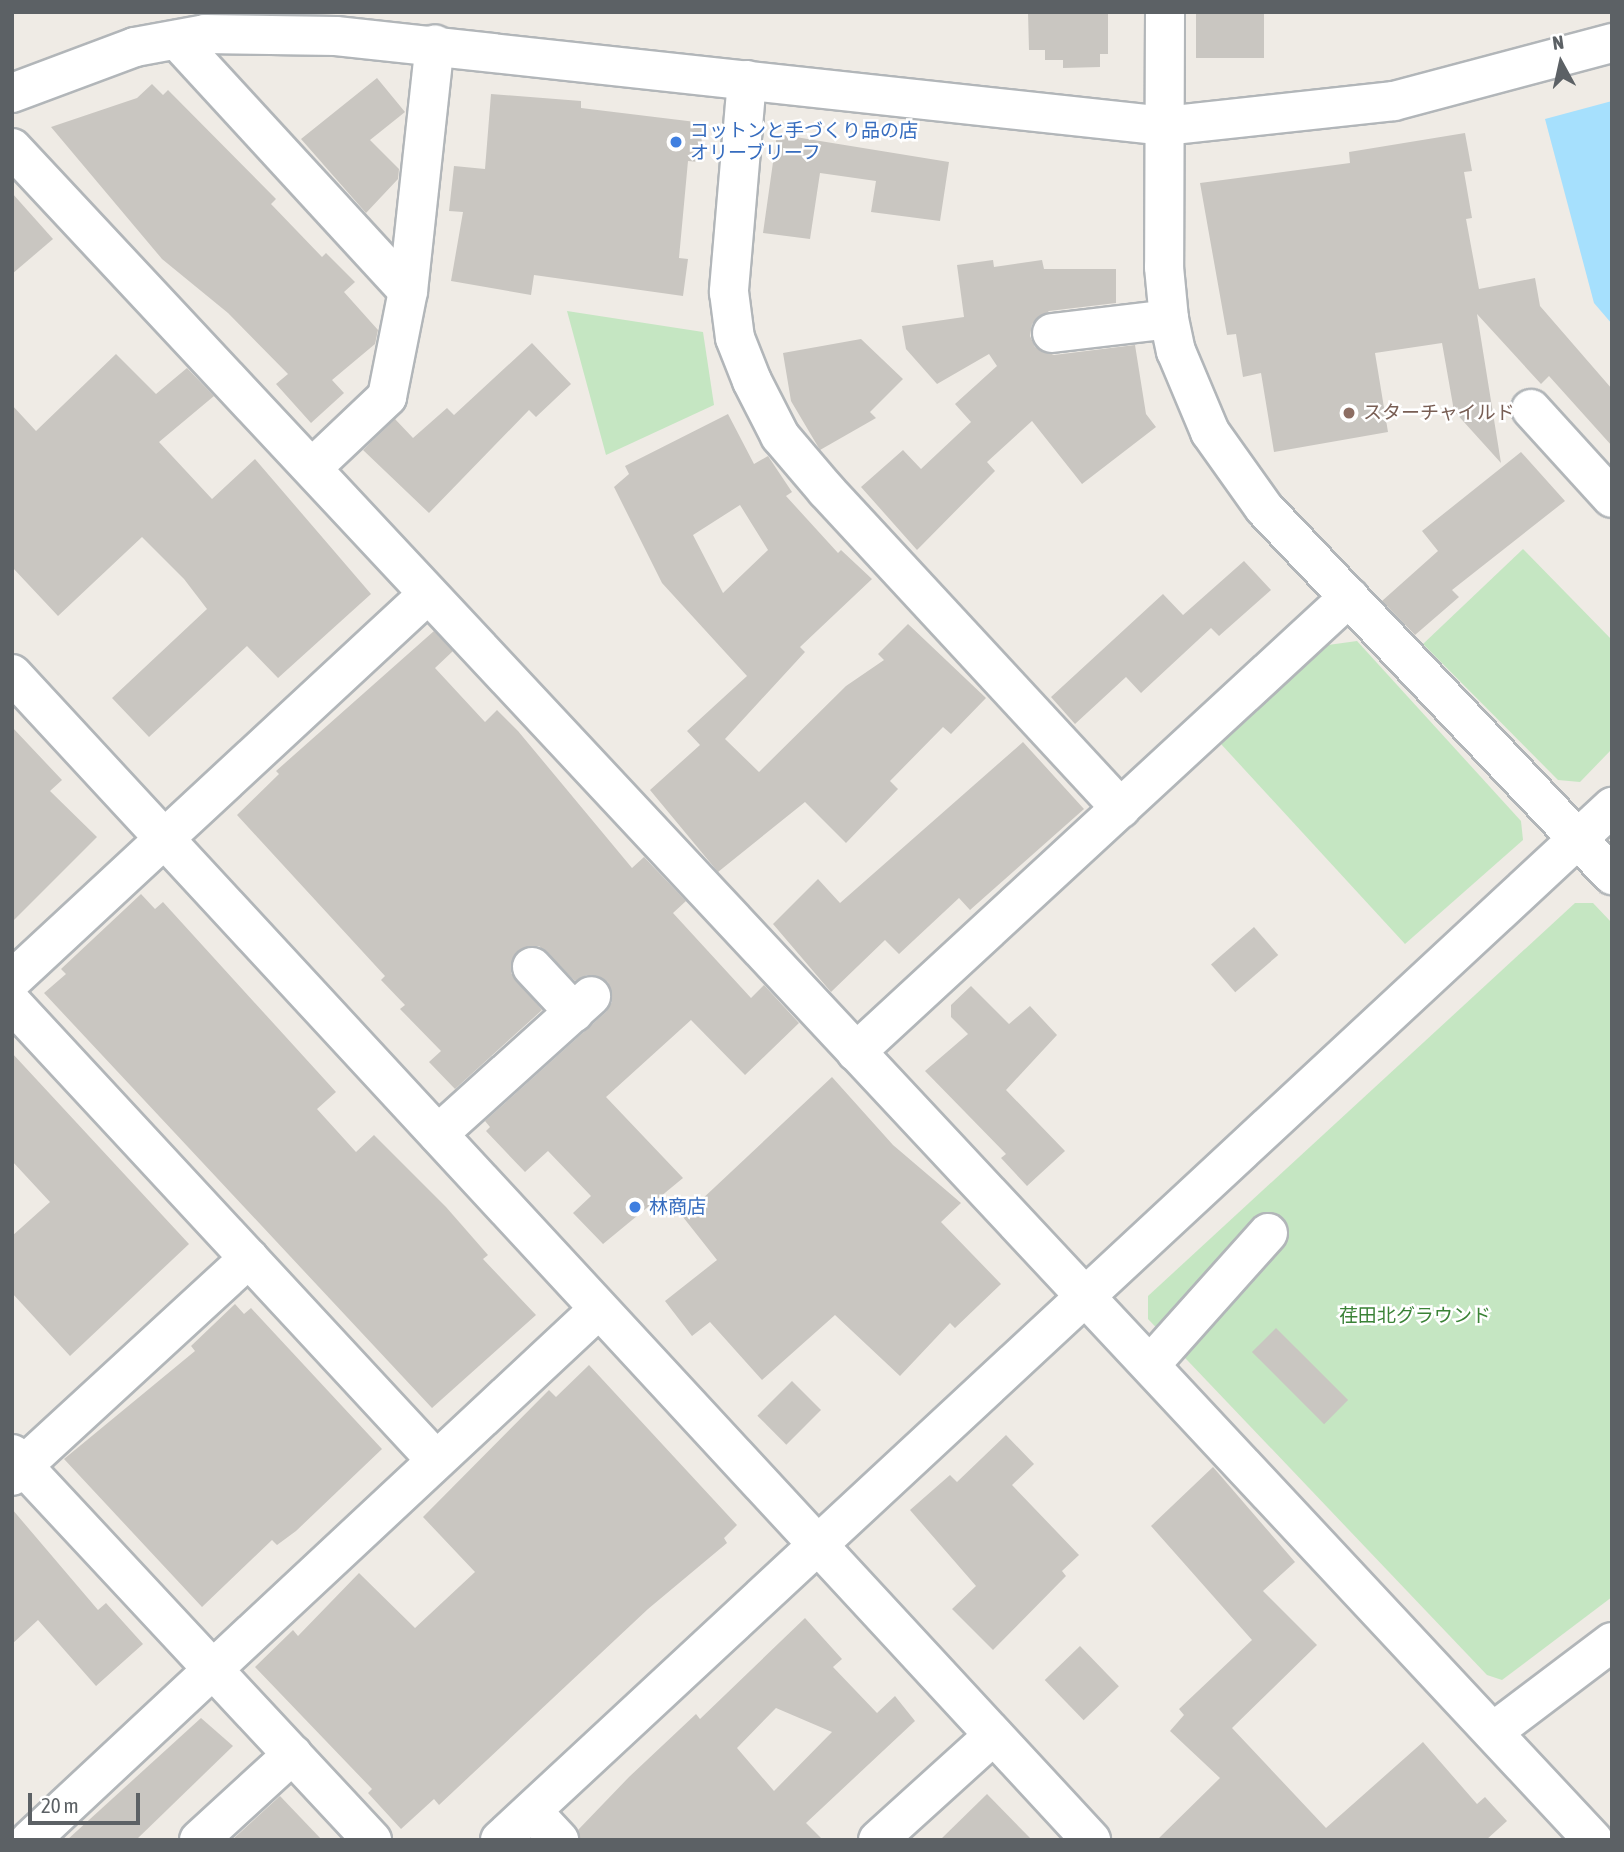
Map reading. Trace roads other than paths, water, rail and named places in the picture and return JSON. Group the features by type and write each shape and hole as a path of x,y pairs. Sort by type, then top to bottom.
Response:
{"street":[{"path":"1165,12 1164,126 1169,319 1176,351 1210,432 1264,508 1612,875"},
{"path":"12,93 135,47 205,34 337,24 435,44 1164,126 1394,101 1612,43"},
{"path":"177,40 408,291"},
{"path":"313,467 387,397 408,291 435,44"},
{"path":"747,80 729,292 735,338 752,381 780,436 1121,809"},
{"path":"12,148 313,467 428,594 1593,1840"},
{"path":"1052,333 1169,319"},
{"path":"1531,409 1612,498"},
{"path":"12,980 428,594"},
{"path":"856,1052 1349,597"},
{"path":"12,674 1091,1840"},
{"path":"500,1840 1612,807"},
{"path":"438,1134 582,1004 532,967"},
{"path":"12,1003 436,1460"},
{"path":"1150,1366 1268,1233"},
{"path":"249,1258 16,1465 372,1840"},
{"path":"30,1840 598,1308"},
{"path":"1493,1732 1612,1642"},
{"path":"878,1840 994,1735"},
{"path":"198,1840 293,1754"},
{"path":"532,1811 559,1840"}],"water":[{"path":"1612,101 1612,324 1594,303 1545,119"}],"place":[{"name":"コットンと手づくり品の店 オリーブリーフ","path":"676,142"},
{"name":"スターチャイルド","path":"1349,413"},
{"name":"林商店","path":"635,1207"}],"park label":[{"name":"荏田北グラウンド","path":"1415,1316"}]}
